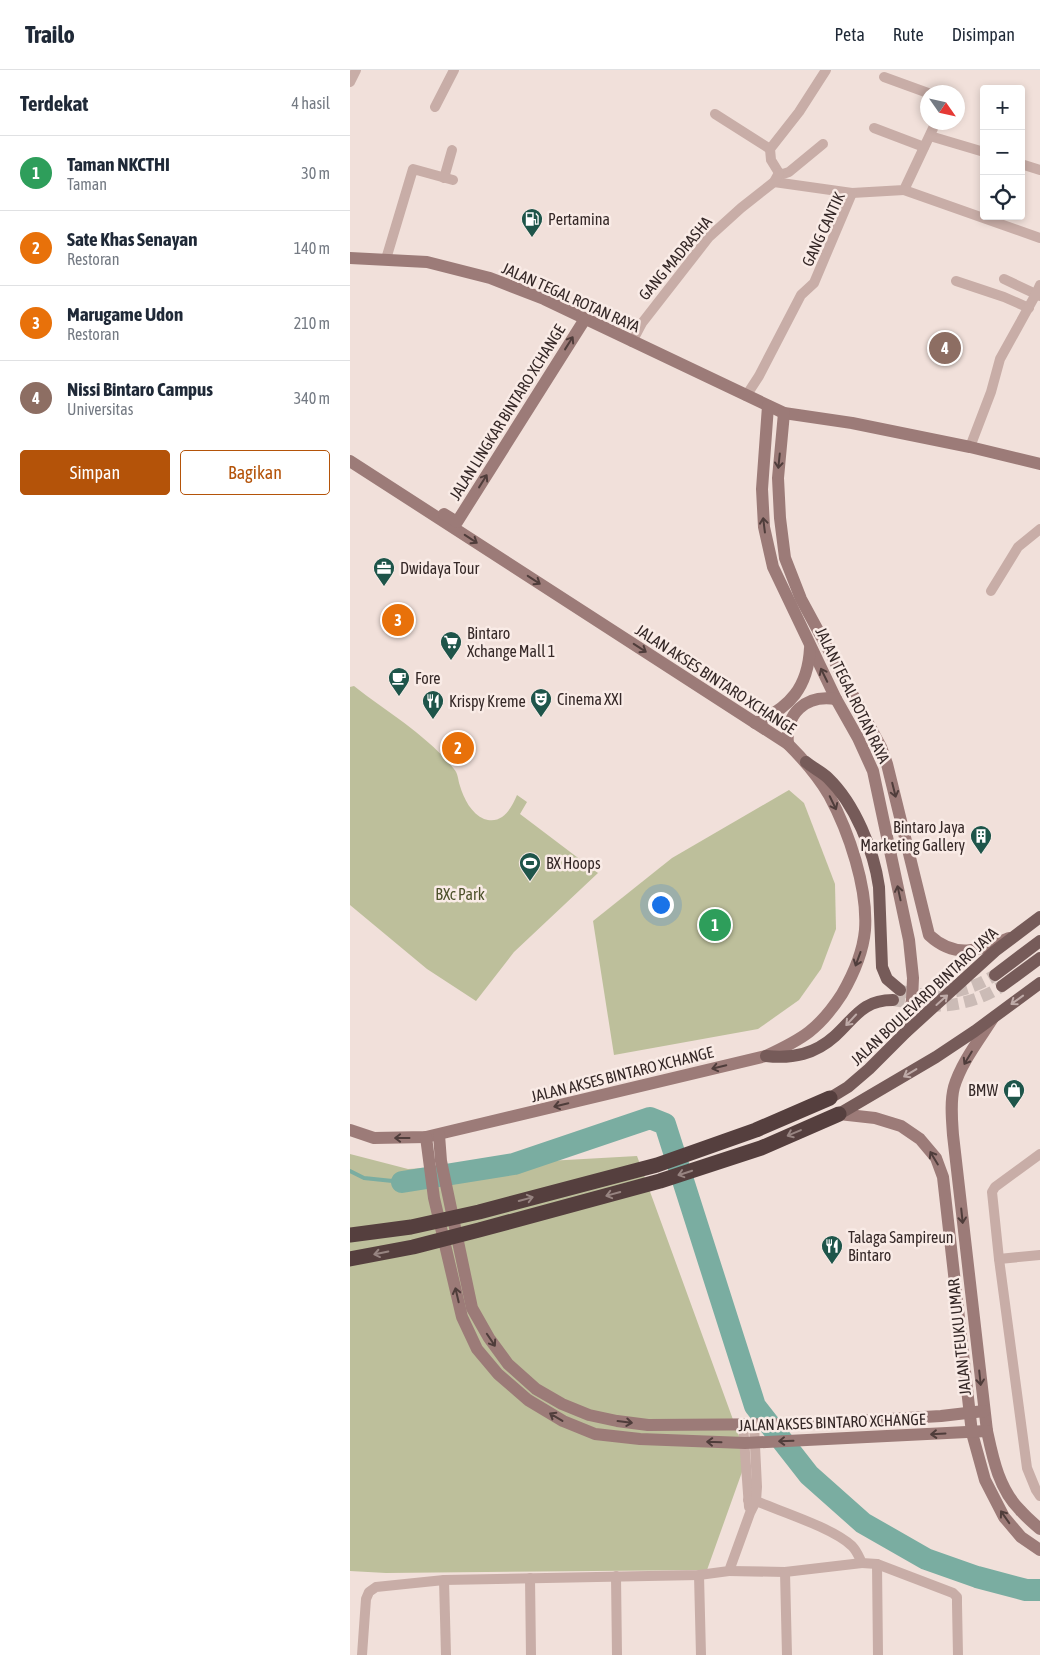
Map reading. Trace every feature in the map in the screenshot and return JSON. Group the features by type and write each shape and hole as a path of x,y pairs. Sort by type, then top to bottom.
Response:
{"highway":[{"path":"350,1235 411,1226 479,1212 657,1165 756,1130 830,1098"},
{"path":"350,1259 479,1230 660,1182 761,1148 839,1114"}],"main road":[{"name":"JALAN TEGAL ROTAN RAYA","path":"350,258 427,262 490,278 544,299 784,413 852,423 970,447 1040,464"},
{"name":"JALAN LINGKAR BINTARO XCHANGE","path":"457,522 585,319"},
{"name":"JALAN TEGAL ROTAN RAYA","path":"768,406 762,489 764,527 773,567 810,646 873,771 909,940 913,978 912,1000 906,1032"},
{"name":"JALAN TEGAL ROTAN RAYA","path":"784,413 778,478 785,558 801,599 881,747 888,764 930,935"},
{"name":"JALAN AKSES BINTARO XCHANGE","path":"353,463 368,466 457,522"},
{"name":"JALAN AKSES BINTARO XCHANGE","path":"350,1130 374,1138 439,1135 766,1056 789,1045 809,1032 834,1006 849,982 860,953 865,931 865,906 860,876 838,814 828,794 806,762 788,744 353,463"},
{"path":"755,723 772,716 787,705 797,693 805,678 810,662 810,646 824,641"},
{"path":"788,744 788,727 796,711 810,701 819,698 836,699"},
{"path":"766,1056 787,1058 806,1054 826,1043 865,1006 896,995 882,967 881,906 878,880 864,833 842,795 828,778 806,762"},
{"name":"JALAN BOULEVARD BINTARO JAYA","path":"830,1098 860,1077 906,1032 1014,936 1040,917"},
{"path":"909,940 917,945 922,944 930,935 939,944 951,950 966,952 1014,936"},
{"path":"995,975 1040,941"},
{"path":"1002,986 1040,958"},
{"path":"839,1114 936,1058 1040,983"},
{"name":"JALAN TEUKU UMAR","path":"994,1016 960,1073 953,1089 952,1109 987,1431 996,1469 1008,1494 1019,1509 1040,1529"},
{"name":"JALAN TEUKU UMAR","path":"839,1114 875,1118 901,1126 920,1139 936,1158 943,1177 972,1433 985,1480 1004,1517 1021,1537 1040,1550"},
{"name":"JALAN AKSES BINTARO XCHANGE","path":"439,1135 441,1162 472,1308 489,1338 508,1364 536,1389 562,1404 589,1415 648,1425 804,1424 984,1411"},
{"name":"JALAN AKSES BINTARO XCHANGE","path":"426,1137 428,1166 434,1198 462,1317 477,1349 498,1374 528,1400 563,1421 595,1434 640,1439 754,1443 987,1431"}],"street":[{"path":"350,82 356,70"},
{"path":"435,107 454,70"},
{"path":"826,70 799,112 770,150 771,160 776,177 852,193"},
{"path":"884,77 920,90"},
{"path":"715,114 770,150"},
{"path":"874,128 924,147"},
{"path":"933,130 904,190 1040,238"},
{"path":"930,136 980,151"},
{"name":"GANG MADRASHA","path":"632,342 642,323 709,237 776,177 790,172 823,144"},
{"path":"386,259 413,169 449,179 452,150"},
{"path":"1025,165 1040,170"},
{"name":"GANG CANTIK","path":"746,396 759,376 801,295 814,283 818,276 852,193 904,190"},
{"path":"970,447 992,392 1000,358 1039,292 1004,279"},
{"path":"956,281 1004,297 1029,308"},
{"path":"992,592 1018,547 1040,529"},
{"path":"1040,1154 995,1187 992,1192 999,1259 1028,1468 1040,1496"},
{"path":"999,1259 1040,1255"},
{"path":"729,1571 758,1487 752,1425"},
{"path":"752,1501 826,1530 843,1539 858,1553 862,1563"},
{"path":"362,1655 366,1599 369,1592 376,1587 444,1580 700,1575 729,1571 785,1572 862,1563 877,1564 953,1593 957,1597 958,1655"},
{"path":"877,1564 878,1655"},
{"path":"785,1572 787,1655"},
{"path":"700,1575 701,1655"},
{"path":"616,1576 617,1655"},
{"path":"530,1578 531,1655"},
{"path":"444,1580 446,1655"}],"green space":[{"name":"BXc Park","path":"354,686 419,734 443,756 456,772 466,801 475,813 484,819 496,820 501,818 512,806 517,795 527,802 520,814 598,873 514,952 476,1001 427,969 350,905 350,687"},
{"path":"789,790 804,803 835,884 836,929 821,969 799,1000 758,1029 614,1055 593,921 672,858"},
{"path":"350,1154 408,1169 637,1156 747,1458 707,1570 386,1573 350,1571"}],"waterway":[{"path":"402,1182 514,1164 650,1118 665,1124 755,1406 809,1475 863,1523 926,1559 977,1577 1026,1590 1040,1590"},
{"path":"350,1171 364,1178 402,1182"}],"tunnel":[{"path":"902,991 938,994 962,990 995,975"},
{"path":"893,1000 934,1006 954,1004 984,996 1002,986"}],"place":[{"name":"Pertamina","path":"532,238"},
{"name":"Nissi Bintaro Campus","path":"945,348"},
{"name":"Dwidaya Tour","path":"384,587"},
{"name":"Marugame Udon","path":"398,620"},
{"name":"Bintaro Xchange Mall 1","path":"451,661"},
{"name":"Fore","path":"399,697"},
{"name":"Cinema XXI","path":"541,718"},
{"name":"Krispy Kreme","path":"433,720"},
{"name":"Sate Khas Senayan","path":"458,748"},
{"name":"Bintaro Jaya Marketing Gallery","path":"981,855"},
{"name":"BX Hoops","path":"530,882"},
{"name":"Taman NKCTHI","path":"715,925"},
{"name":"BMW","path":"1014,1109"},
{"name":"Talaga Sampireun Bintaro","path":"832,1265"}]}
